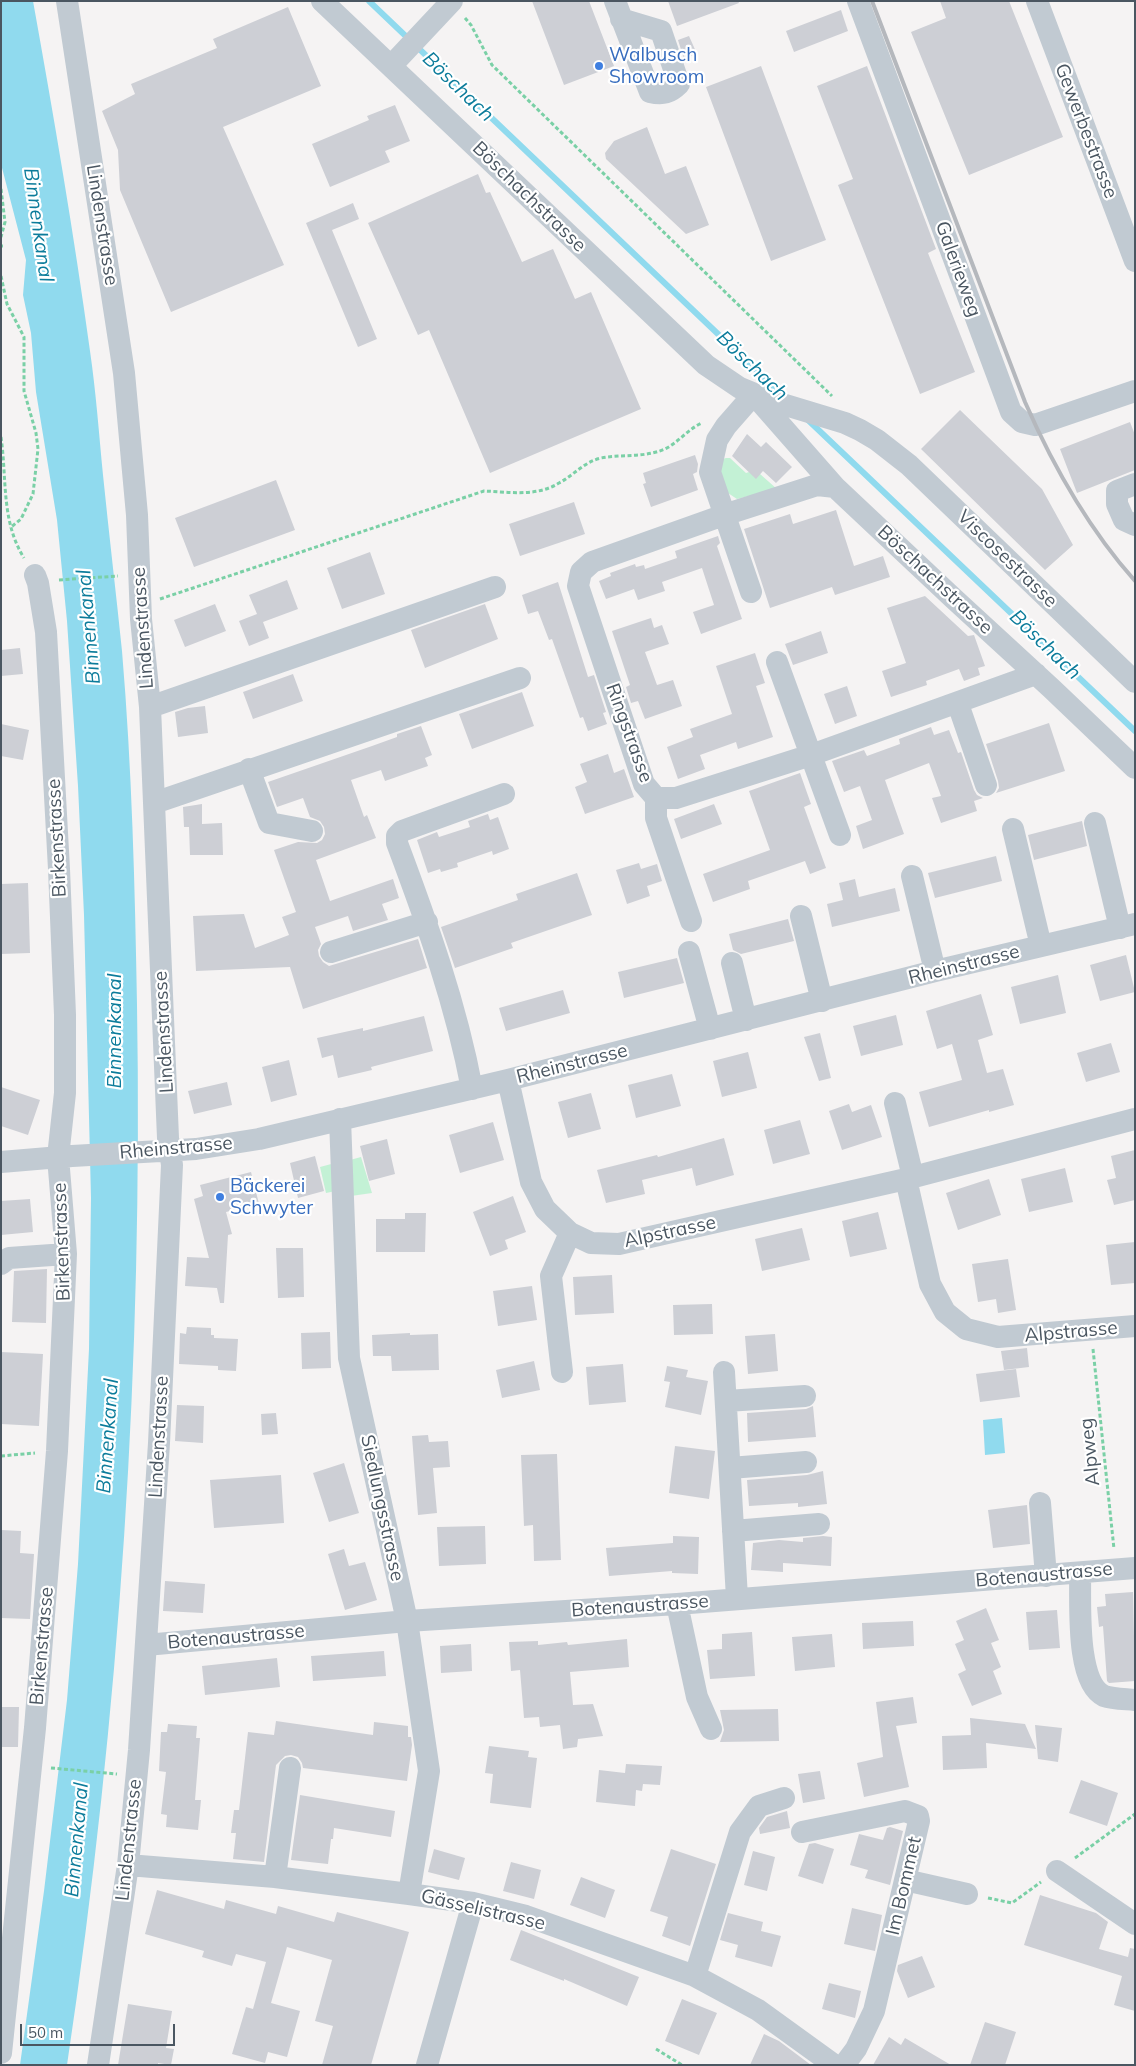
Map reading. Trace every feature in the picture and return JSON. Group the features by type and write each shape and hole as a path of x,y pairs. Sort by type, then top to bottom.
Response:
{"street":[{"name":"Lindenstrasse","path":"67,1 124,373 137,515 140,605 150,707 154,803 163,1152 172,1165 160,1433 146,1645 128,1865 98,2065"},
{"name":"Böschachstrasse","path":"322,1 706,365 754,394 845,423 877,440"},
{"name":"Galerieweg","path":"858,1 1011,412 1022,422 1035,425 1135,391"},
{"name":"Gewerbestrasse","path":"1037,1 1135,261"},
{"path":"391,66 451,2"},
{"name":"Böschachstrasse","path":"754,394 835,487 1135,768"},
{"path":"751,592 710,472 717,440 726,426 754,394"},
{"name":"Viscosestrasse","path":"877,440 909,465 1135,682"},
{"path":"1135,484 1117,491 1117,504 1124,520 1135,525"},
{"name":"Ringstrasse","path":"835,487 817,485 724,515 592,562 582,572 578,586 644,784 656,798 676,798 811,755 958,704 1036,674"},
{"name":"Birkenstrasse","path":"1,2053 36,1718 57,1451 66,1254 62,947 46,632 35,575"},
{"path":"150,707 496,587"},
{"path":"777,662 840,834"},
{"path":"154,803 520,678"},
{"path":"958,704 986,785"},
{"path":"249,769 269,823 312,831"},
{"path":"472,1089 452,1001 427,922 397,843 397,836 402,831 504,794"},
{"path":"656,798 656,818 691,921"},
{"path":"1095,823 1128,926"},
{"path":"1013,828 1041,946"},
{"path":"912,876 935,971"},
{"path":"801,916 822,1001"},
{"path":"331,952 427,922"},
{"name":"Rheinstrasse","path":"1,1162 65,1156 163,1152 259,1139 472,1089 935,971 1128,926"},
{"path":"689,952 710,1029"},
{"path":"732,963 746,1020"},
{"name":"Alpstrasse","path":"508,1080 531,1182 545,1210 570,1233 591,1243 619,1244 910,1178 1135,1120"},
{"path":"895,1103 910,1178"},
{"name":"Siedlungsstrasse","path":"340,1119 349,1358 407,1621 429,1771 409,1894"},
{"name":"Alpstrasse","path":"910,1178 930,1284 944,1312 966,1329 998,1338 1135,1326"},
{"path":"562,1372 552,1276 570,1233"},
{"path":"1,1264 9,1258 66,1254"},
{"path":"724,1372 737,1598"},
{"path":"726,1401 805,1396"},
{"path":"730,1468 806,1462"},
{"path":"1040,1503 1046,1576"},
{"path":"733,1531 819,1524"},
{"name":"Botenaustrasse","path":"146,1645 407,1621 677,1604 1125,1569"},
{"path":"1080,1572 1083,1662 1089,1679 1094,1688 1105,1696 1135,1700"},
{"path":"677,1604 697,1697 711,1729"},
{"path":"275,1877 290,1768"},
{"path":"695,1976 740,1832 759,1806 784,1798"},
{"name":"Im Bommet","path":"802,1832 905,1811 918,1816 919,1821 874,2011 856,2049 844,2065"},
{"name":"Gässelistrasse","path":"128,1865 275,1877 409,1894 473,1904 526,1916 695,1976 758,2010 834,2065"},
{"path":"1056,1871 1135,1924"},
{"path":"905,1880 967,1894"},
{"path":"427,2065 473,1904"}],"path":[{"path":"451,2 472,25 492,65 838,402"},
{"path":"1,189 5,222 1,237"},
{"path":"1,276 7,304 24,337 24,391 36,433 38,449 33,494 21,519 10,528"},
{"path":"140,605 484,491 526,492 541,490 559,484 581,466 600,458 652,454 668,448 692,428 703,423 726,426"},
{"path":"1,437 6,511 10,528 14,543 35,575"},
{"path":"57,580 123,575"},
{"name":"Alpweg","path":"1091,1331 1125,1569"},
{"path":"1,1456 38,1452"},
{"path":"48,1768 124,1775"},
{"path":"656,2049 682,2065"}],"green space":[{"path":"730,458 746,473 760,474 777,489 737,499 722,489 720,460"},
{"path":"361,1157 372,1193 351,1196 350,1160"},
{"path":"335,1163 336,1191 326,1193 320,1167"}],"water":[{"name":"Binnenkanal","path":"1,1 33,1 77,263 94,382 122,651 131,784 134,872 138,1138 136,1271 124,1536 114,1669 101,1801 67,2065 20,2065 44,1891 67,1700 78,1564 89,1349 91,1198 84,915 67,621 57,520 36,392 31,333 23,295 26,260 1,164"},
{"path":"1002,1418 1005,1453 985,1455 983,1420"}],"building":[{"path":"532,1 589,1 614,66 564,85"},
{"path":"668,1 738,1 739,3 677,26"},
{"path":"940,1 1009,1 1063,137 969,175 911,32 946,18"},
{"path":"288,7 321,86 223,127 284,265 171,312 120,190 118,150 102,111 135,94 131,84 217,48 213,39"},
{"path":"841,10 848,31 794,52 786,31"},
{"path":"689,36 697,54 684,59 678,40"},
{"path":"761,66 826,240 771,261 706,87"},
{"path":"867,66 936,249 928,253 975,372 920,394 838,185 853,179 817,86"},
{"path":"395,105 410,141 385,151 390,162 330,187 312,144 369,120 367,116"},
{"path":"647,127 665,174 686,166 709,225 686,234 606,159 605,153 614,141"},
{"path":"478,174 486,193 490,192 522,262 553,249 575,299 591,292 641,409 490,473 429,330 418,335 368,223"},
{"path":"353,203 359,219 332,230 377,339 358,347 306,223"},
{"path":"960,410 1042,489 1073,545 1045,570 921,449"},
{"path":"1130,422 1135,435 1135,470 1077,493 1060,449"},
{"path":"747,434 761,447 766,442 792,467 776,483 763,471 756,479 732,456"},
{"path":"695,455 698,464 697,472 693,474 698,490 651,507 643,484 646,483 643,473"},
{"path":"276,480 295,530 194,567 175,518"},
{"path":"574,502 585,534 520,556 509,524"},
{"path":"836,510 854,566 883,556 890,577 835,595 832,587 770,608 744,529 790,514 793,524"},
{"path":"718,536 720,543 717,546 742,619 701,634 693,612 714,605 702,568 662,582 665,591 638,600 634,589 606,599 599,581 611,576 610,573 635,564 636,567 644,565 645,569 677,558 675,551"},
{"path":"370,552 385,594 342,609 327,568"},
{"path":"287,580 298,609 263,622 269,638 249,646 239,621 257,614 249,595"},
{"path":"558,582 588,677 594,675 606,712 603,713 607,724 588,731 583,717 580,718 552,639 549,640 538,611 528,614 522,595"},
{"path":"925,596 968,636 974,635 985,666 978,668 980,675 964,681 959,669 926,681 927,685 891,697 882,671 906,663 887,608"},
{"path":"215,604 226,631 185,647 174,620"},
{"path":"485,604 498,639 425,668 411,630"},
{"path":"651,618 654,628 662,625 669,644 645,652 657,685 673,680 682,706 645,719 638,701 631,703 626,687 630,685 612,631"},
{"path":"821,631 828,653 793,665 785,644"},
{"path":"20,648 23,674 1,676 1,650"},
{"path":"755,653 765,683 756,686 773,737 738,749 736,742 700,755 705,769 678,779 667,747 693,737 690,729 732,714 716,666"},
{"path":"293,674 303,701 253,719 243,692"},
{"path":"847,686 857,716 835,724 824,694"},
{"path":"522,692 534,726 472,749 459,714"},
{"path":"205,706 208,733 178,737 175,712"},
{"path":"1049,723 1065,771 996,793 999,788 998,781 986,744"},
{"path":"1,724 29,730 23,760 1,756"},
{"path":"421,726 432,755 425,758 428,766 385,781 381,770 351,780 364,817 367,815 376,838 316,860 330,901 393,879 399,898 382,904 388,920 353,931 348,916 315,927 321,944 318,950 319,956 329,966 418,939 427,968 303,1009 290,967 196,971 193,916 244,914 255,948 289,935 282,917 296,912 274,850 298,842 317,843 322,840 325,834 324,827 320,821 310,817 303,798 277,807 268,782 397,737 397,734"},
{"path":"931,727 934,735 949,730 958,753 961,752 974,790 977,795 983,798 974,801 977,811 941,823 932,798 941,796 929,763 885,780 904,834 863,849 856,826 872,820 860,786 844,792 832,761 864,750 867,756 900,744 899,739"},
{"path":"608,754 614,773 624,769 634,797 585,814 575,787 587,782 580,764"},
{"path":"800,773 811,804 804,807 826,868 810,874 805,861 748,881 750,889 713,902 703,874 770,850 749,791"},
{"path":"202,804 202,824 222,823 223,855 190,855 189,827 184,827 183,807"},
{"path":"714,804 722,824 681,839 674,819"},
{"path":"488,814 490,820 498,817 509,849 493,855 492,851 457,863 458,867 441,872 440,869 428,873 417,840 437,832 439,837 470,827 468,821"},
{"path":"1082,821 1087,846 1034,860 1028,835"},
{"path":"996,856 1002,881 935,898 928,873"},
{"path":"639,863 641,869 657,864 662,881 647,886 650,896 627,904 616,870"},
{"path":"577,873 592,915 511,943 513,948 455,968 441,927 518,900 516,894"},
{"path":"855,879 859,897 895,888 900,911 832,927 827,904 843,900 839,883"},
{"path":"28,883 30,953 1,954 1,884"},
{"path":"788,919 794,941 741,954 733,950 729,934"},
{"path":"1126,955 1135,992 1100,1001 1090,965"},
{"path":"677,958 684,983 624,998 618,972"},
{"path":"1058,975 1066,1013 1020,1024 1011,987"},
{"path":"563,990 570,1013 506,1031 499,1008"},
{"path":"981,994 993,1035 978,1040 987,1073 1003,1069 1014,1105 929,1127 919,1092 962,1080 952,1044 937,1049 926,1011"},
{"path":"896,1015 903,1045 861,1056 853,1026"},
{"path":"424,1016 433,1051 371,1067 372,1070 338,1078 333,1055 322,1058 317,1038 363,1028 363,1031"},
{"path":"820,1033 831,1078 819,1081 804,1037"},
{"path":"1111,1043 1120,1072 1086,1082 1077,1053"},
{"path":"748,1052 757,1088 722,1097 713,1061"},
{"path":"289,1060 297,1095 271,1102 262,1067"},
{"path":"672,1074 681,1106 636,1118 628,1085"},
{"path":"227,1082 232,1105 194,1114 188,1091"},
{"path":"1,1087 40,1100 28,1135 1,1126"},
{"path":"591,1093 601,1129 568,1138 558,1102"},
{"path":"849,1104 852,1112 871,1105 882,1137 842,1150 829,1111"},
{"path":"800,1120 810,1154 773,1164 764,1130"},
{"path":"493,1122 504,1160 460,1173 449,1135"},
{"path":"724,1138 734,1175 696,1186 692,1168 642,1180 645,1194 606,1203 597,1170 657,1155 658,1157"},
{"path":"387,1139 395,1174 369,1181 360,1146"},
{"path":"1135,1150 1135,1200 1114,1205 1107,1180 1116,1178 1111,1156"},
{"path":"315,1156 324,1191 298,1198 290,1163"},
{"path":"1065,1168 1073,1202 1029,1212 1021,1179"},
{"path":"251,1172 259,1204 226,1212 232,1234 228,1235 224,1303 220,1303 217,1288 185,1286 187,1257 209,1258 194,1199 203,1196 200,1185"},
{"path":"989,1179 1001,1215 958,1230 946,1193"},
{"path":"513,1196 526,1232 505,1240 508,1249 490,1256 473,1212"},
{"path":"30,1199 33,1232 1,1235 1,1201"},
{"path":"878,1212 887,1249 850,1257 842,1221"},
{"path":"405,1213 426,1213 425,1252 376,1252 376,1219 405,1219"},
{"path":"802,1228 810,1260 762,1271 755,1239"},
{"path":"1135,1242 1135,1283 1111,1285 1106,1245"},
{"path":"276,1248 303,1248 304,1297 278,1298"},
{"path":"1008,1259 1016,1310 998,1313 996,1299 978,1302 972,1264"},
{"path":"47,1269 46,1323 12,1322 14,1271"},
{"path":"612,1275 614,1313 575,1315 573,1277"},
{"path":"532,1286 537,1320 498,1326 493,1291"},
{"path":"712,1304 713,1334 674,1335 673,1305"},
{"path":"187,1327 211,1328 211,1335 214,1335 214,1338 238,1339 236,1371 218,1370 218,1366 179,1364 180,1333 186,1334"},
{"path":"330,1332 331,1368 302,1369 301,1333"},
{"path":"410,1333 410,1335 438,1334 439,1370 392,1371 391,1356 373,1356 372,1335"},
{"path":"775,1334 778,1371 748,1374 745,1336"},
{"path":"1027,1348 1029,1367 1004,1370 1001,1351"},
{"path":"1,1352 43,1354 39,1426 1,1424"},
{"path":"534,1361 540,1390 502,1398 496,1370"},
{"path":"623,1364 626,1402 589,1405 586,1367"},
{"path":"667,1366 688,1370 686,1377 708,1381 701,1415 665,1407 670,1382 664,1381"},
{"path":"1016,1369 1020,1397 980,1402 976,1374"},
{"path":"177,1405 204,1406 203,1443 175,1441"},
{"path":"813,1406 816,1437 748,1442 747,1413 806,1409"},
{"path":"276,1413 278,1434 262,1435 261,1414"},
{"path":"428,1435 429,1442 448,1441 450,1467 433,1468 437,1513 418,1515 412,1436"},
{"path":"675,1446 715,1451 709,1499 669,1493"},
{"path":"557,1454 561,1560 534,1561 533,1525 524,1526 521,1455"},
{"path":"344,1463 359,1513 329,1522 313,1473"},
{"path":"823,1471 827,1504 798,1507 798,1503 749,1506 747,1480 807,1475"},
{"path":"281,1475 284,1523 214,1528 210,1480"},
{"path":"1027,1505 1030,1544 993,1548 988,1510"},
{"path":"485,1526 486,1564 439,1566 437,1527"},
{"path":"1,1530 21,1531 20,1553 34,1554 30,1619 1,1618"},
{"path":"673,1536 699,1537 698,1574 672,1573 672,1571 609,1576 606,1548 673,1543"},
{"path":"832,1537 831,1566 783,1563 783,1572 751,1570 753,1543 779,1540 803,1542 803,1538"},
{"path":"344,1549 349,1566 365,1562 377,1600 345,1610 328,1554"},
{"path":"165,1581 205,1584 203,1613 163,1611"},
{"path":"1133,1592 1135,1681 1109,1683 1107,1681 1103,1626 1099,1627 1097,1607 1106,1606 1105,1594"},
{"path":"986,1608 999,1640 991,1643 1001,1667 993,1671 1002,1694 972,1706 958,1674 966,1670 955,1644 964,1640 956,1621"},
{"path":"1057,1610 1060,1648 1029,1650 1026,1612"},
{"path":"913,1621 914,1646 863,1649 862,1623"},
{"path":"752,1632 755,1676 710,1679 707,1650 722,1649 722,1634"},
{"path":"832,1634 835,1667 795,1671 792,1637"},
{"path":"627,1639 629,1667 570,1672 573,1705 593,1704 603,1736 578,1739 577,1747 563,1749 560,1725 540,1727 539,1717 524,1718 520,1670 511,1671 509,1642 538,1641 538,1645 567,1642 568,1645"},
{"path":"471,1644 472,1671 441,1673 440,1646"},
{"path":"384,1651 386,1676 313,1681 311,1656"},
{"path":"277,1658 280,1687 205,1695 202,1666"},
{"path":"913,1697 917,1723 896,1726 909,1787 864,1797 857,1763 883,1757 876,1702"},
{"path":"1,1707 19,1707 18,1747 1,1747"},
{"path":"778,1709 779,1741 720,1742 724,1730 720,1710"},
{"path":"970,1718 1025,1724 1036,1749 986,1743 987,1768 943,1770 942,1736 971,1735"},
{"path":"276,1721 373,1735 374,1722 408,1726 408,1737 411,1737 412,1745 407,1781 303,1768 298,1757 285,1756 276,1765 264,1862 233,1859 236,1833 231,1833 234,1810 239,1810 248,1732 274,1735"},
{"path":"168,1724 197,1726 196,1738 200,1738 195,1800 201,1800 198,1830 166,1827 167,1815 161,1814 166,1772 159,1771 161,1732 167,1732"},
{"path":"1035,1725 1062,1728 1058,1762 1038,1759"},
{"path":"489,1746 529,1751 528,1757 537,1758 531,1808 490,1803 493,1774 485,1773"},
{"path":"626,1764 662,1766 660,1785 643,1784 642,1791 636,1790 635,1806 596,1802 599,1770 625,1773"},
{"path":"820,1771 825,1799 803,1803 798,1774"},
{"path":"1081,1780 1118,1793 1107,1826 1069,1813"},
{"path":"300,1795 395,1811 391,1837 334,1828 328,1864 291,1860"},
{"path":"787,1811 790,1828 760,1834 759,1828 767,1817"},
{"path":"890,1827 903,1831 890,1885 865,1878 868,1870 850,1865 859,1834 883,1840 887,1828"},
{"path":"815,1843 834,1849 823,1884 798,1876 809,1844"},
{"path":"434,1849 465,1858 459,1880 428,1872"},
{"path":"671,1849 716,1864 690,1946 662,1936 668,1917 650,1911"},
{"path":"753,1851 775,1857 767,1891 744,1885"},
{"path":"511,1862 541,1870 534,1899 503,1891"},
{"path":"581,1877 615,1890 605,1918 570,1905"},
{"path":"157,1890 224,1909 226,1900 276,1914 278,1906 334,1922 337,1912 409,1932 371,2065 322,2065 333,2026 315,2021 332,1960 287,1947 271,2003 300,2011 287,2057 268,2052 265,2063 232,2054 246,2007 253,2009 266,1962 236,1954 232,1966 202,1957 204,1951 145,1934"},
{"path":"1040,1895 1096,1913 1108,1922 1099,1949 1128,1957 1130,1948 1135,1949 1135,2011 1114,2005 1122,1976 1024,1945"},
{"path":"852,1908 882,1915 875,1951 844,1944"},
{"path":"728,1913 763,1922 761,1931 781,1936 772,1967 735,1957 738,1945 720,1940"},
{"path":"521,1930 639,1977 627,2006 564,1979 564,1981 510,1960"},
{"path":"922,1956 935,1987 908,1998 897,1971 898,1965"},
{"path":"829,1983 861,1991 855,2018 822,2009"},
{"path":"682,1999 717,2013 699,2055 665,2041"},
{"path":"128,2004 172,2011 166,2048 174,2049 171,2065 158,2063 158,2065 118,2065"},
{"path":"985,2022 1016,2032 1005,2065 970,2065"},
{"path":"764,2034 779,2041 811,2065 750,2065"},
{"path":"889,2037 901,2045 905,2038 951,2065 873,2065"}],"waterway":[{"name":"Böschach","path":"369,1 783,396"},
{"name":"Böschach","path":"808,420 1135,731"}],"railway":[{"path":"872,1 1025,402 1047,450 1073,496 1102,540 1135,581"}],"place":[{"name":"Walbusch Showroom","path":"599,66"},
{"name":"Bäckerei Schwyter","path":"220,1197"}]}
